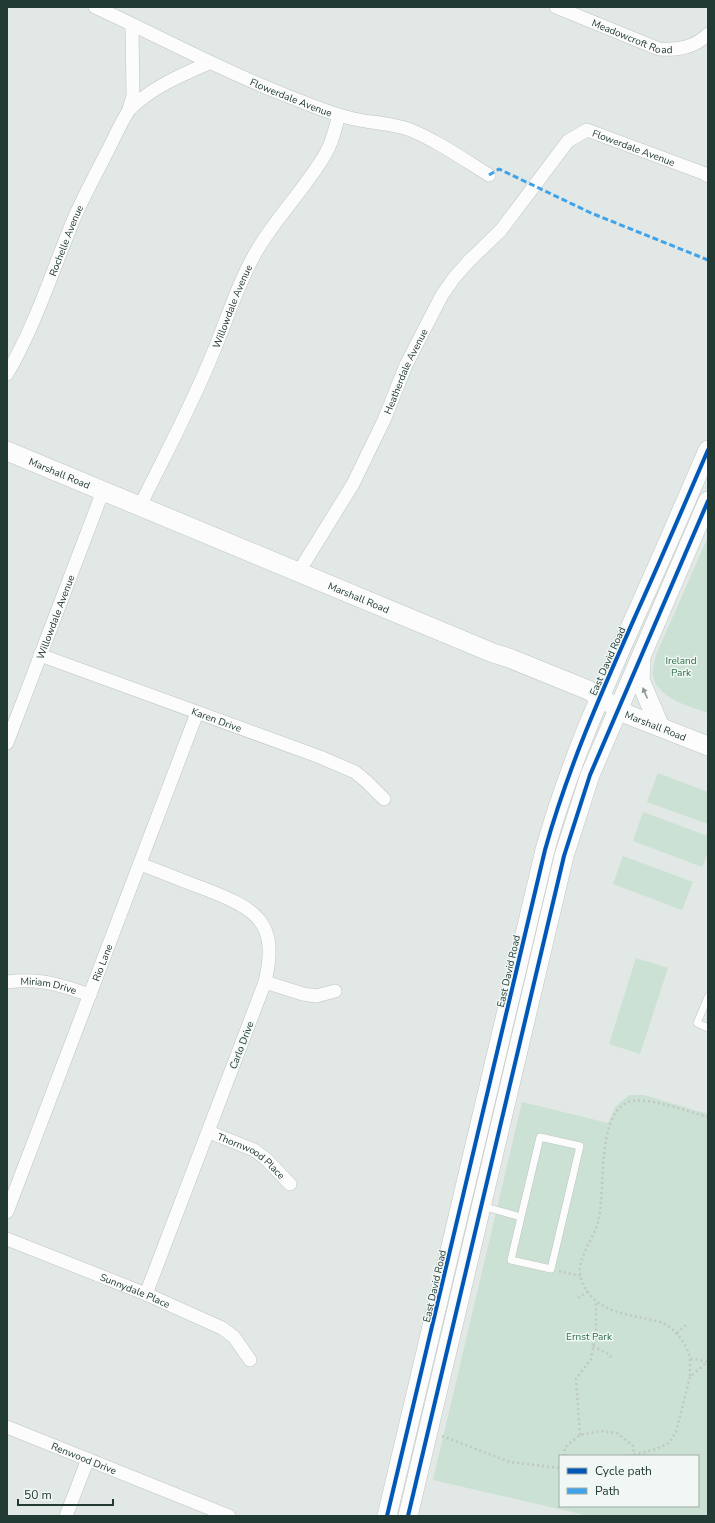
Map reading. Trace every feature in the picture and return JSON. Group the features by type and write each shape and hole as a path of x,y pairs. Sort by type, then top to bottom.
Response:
{"street":[{"name":"Flowerdale Avenue","path":"95,7 209,63 261,86 339,115 383,123 416,132 490,175"},
{"name":"Meadowcroft Road","path":"556,7 659,49 674,50 687,48 695,45 708,34"},
{"name":"Rochelle Avenue","path":"7,374 40,303 83,197 129,109 133,96 132,25"},
{"name":"Rochelle Avenue","path":"129,109 144,96 158,87 178,76 209,63"},
{"name":"Willowdale Avenue","path":"140,506 213,354 245,273 255,252 270,229 306,183 326,152 333,137 339,115"},
{"name":"Flowerdale Avenue","path":"535,186 568,141 587,130 708,176"},
{"name":"Heatherdale Avenue","path":"298,573 353,484 384,420 406,365 442,295 468,262 501,230 535,186"},
{"name":"East David Road","path":"387,1516 548,836 565,784 600,697 708,450"},
{"name":"Marshall Road","path":"7,451 298,573 493,653 581,687 629,715 708,746"},
{"name":"Willowdale Avenue","path":"7,742 102,491"},
{"path":"408,1516 564,856 590,775 708,501"},
{"name":"Karen Drive","path":"40,655 355,772 384,799"},
{"path":"641,656 640,680 660,727"},
{"name":"Rio Lane","path":"7,1212 197,713"},
{"name":"Carlo Drive","path":"140,864 235,900 250,910 259,919 267,932 270,946 270,963 265,982 146,1294"},
{"name":"Miriam Drive","path":"7,982 33,980 49,982 90,995"},
{"path":"265,982 303,994 316,996 335,991"},
{"name":"Thornwood Place","path":"209,1132 254,1150 266,1159 290,1184"},
{"path":"462,1201 482,1206"},
{"name":"Sunnydale Place","path":"7,1239 146,1294 222,1328 234,1337 250,1360"},
{"name":"Renwood Drive","path":"7,1427 229,1516"},
{"path":"66,1516 88,1459"}],"lane":[{"path":"708,996 697,1023 708,1028"},
{"path":"540,1137 580,1146 551,1269 511,1260 521,1217 540,1137"},
{"path":"482,1206 521,1217"}],"path":[{"path":"564,1455 565,1447 580,1435 601,1431 617,1433 633,1446 634,1454 656,1450 670,1443 676,1432 690,1377 689,1350 677,1333 663,1323 618,1313 596,1300 588,1291 580,1276 580,1268 583,1256 594,1234 599,1218 602,1163 610,1125 615,1112 626,1102 643,1100 708,1117"},
{"path":"551,1269 580,1276"},
{"path":"578,1298 588,1291"},
{"path":"580,1435 576,1379 591,1358 596,1330 596,1300"},
{"path":"677,1333 687,1324"},
{"path":"593,1346 610,1355 611,1358"},
{"path":"690,1358 707,1363"},
{"path":"690,1377 707,1363"},
{"path":"440,1435 510,1462 559,1468"}],"green space":[{"name":"Ireland Park","path":"708,537 708,713 668,696 656,684 653,676 653,668 656,655"},
{"path":"658,773 708,792 708,824 647,802"},
{"path":"643,812 708,836 708,852 702,867 633,841"},
{"path":"623,856 693,882 682,910 613,884"},
{"path":"636,958 668,968 640,1054 609,1044"},
{"name":"Ernst Park","path":"629,1095 644,1095 708,1114 708,1516 589,1516 433,1480 522,1102 608,1123 615,1107"}],"marked path":[{"path":"489,175 499,169 591,213 708,260"}],"cycle path":[{"path":"387,1516 545,850 554,819 575,758 599,699 708,450"},
{"path":"408,1516 564,856 590,775 708,501"}]}
